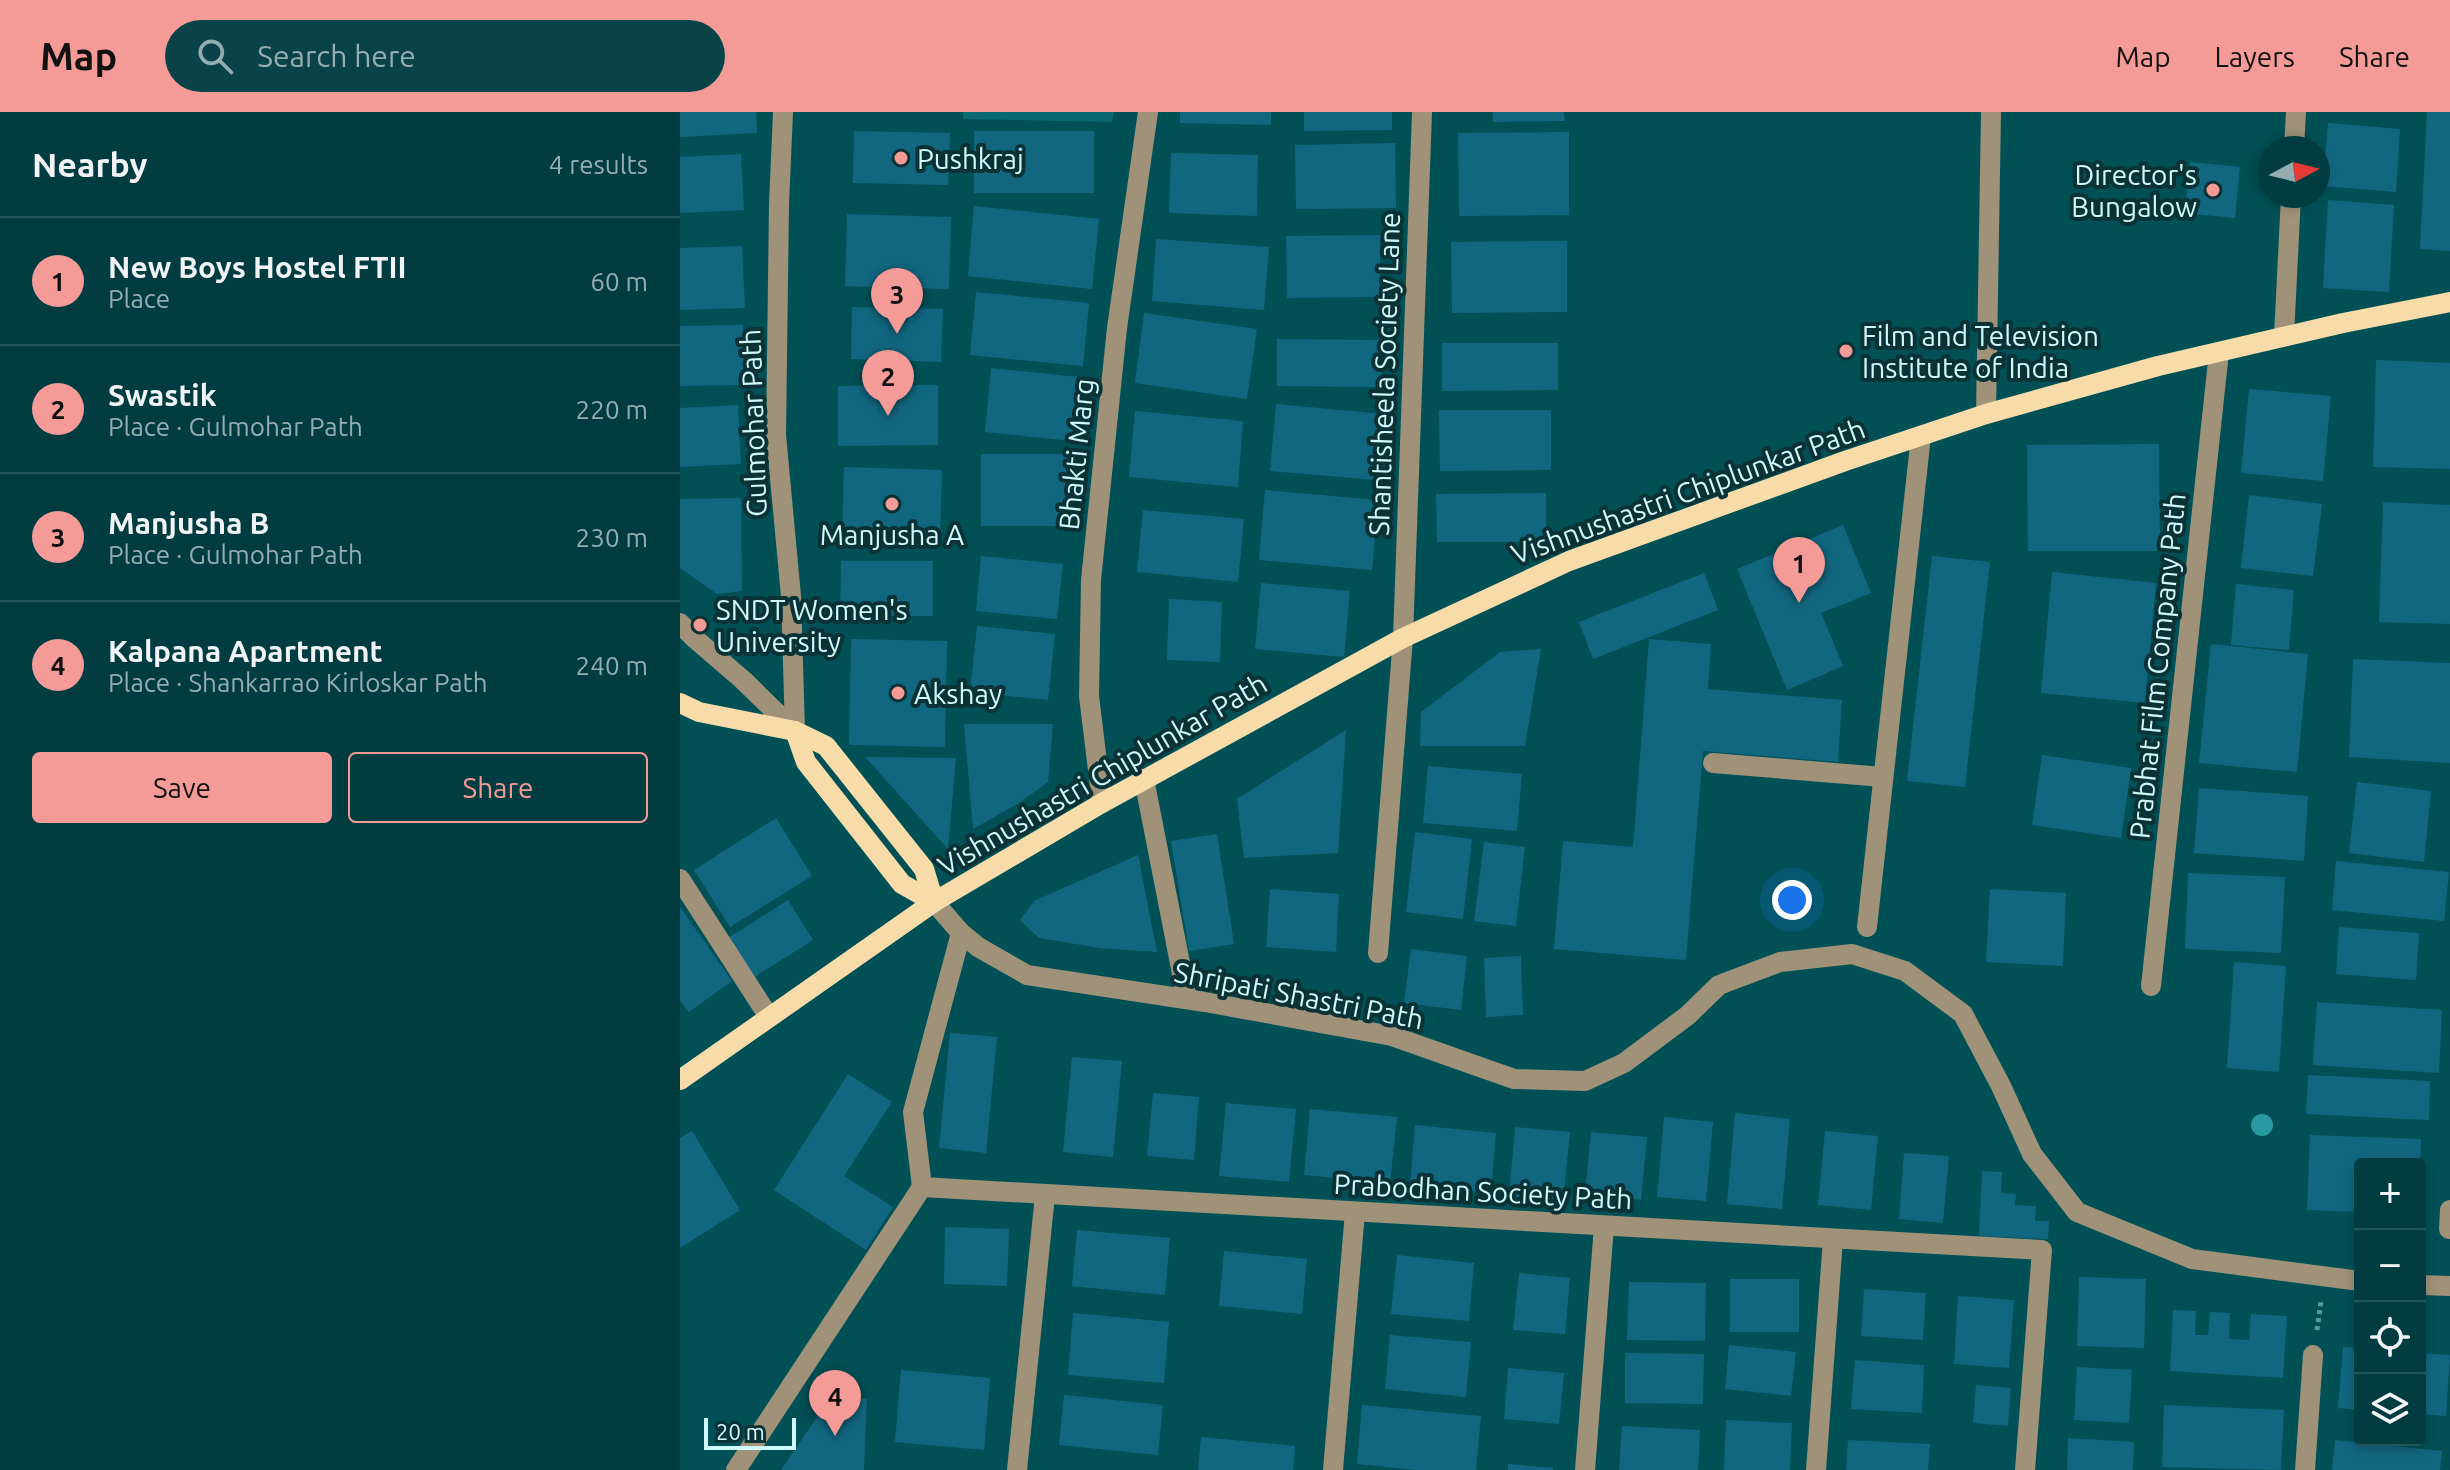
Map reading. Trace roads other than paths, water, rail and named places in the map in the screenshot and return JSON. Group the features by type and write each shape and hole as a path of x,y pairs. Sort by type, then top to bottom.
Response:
{"main road":[{"name":"Vishnushastri Chiplunkar Path","path":"680,1080 934,902 1102,803 1403,638 1569,561 1986,414 2158,366 2450,302"},
{"path":"680,703 699,712 795,731 806,762 902,884 934,902"}],"street":[{"name":"Gulmohar Path","path":"783,112 776,435 791,596 795,731"},
{"name":"Bhakti Marg","path":"1102,803 1089,696 1091,580 1117,328 1148,112"},
{"name":"Shantisheela Society Lane","path":"1378,953 1403,638 1422,112"},
{"path":"1986,414 1991,112"},
{"path":"2295,136 2296,112"},
{"path":"2284,336 2290,208"},
{"name":"Prabhat Film Company Path","path":"2151,986 2219,352"},
{"path":"1867,927 1921,436"},
{"path":"680,623 795,731"},
{"path":"1713,763 1883,777"},
{"path":"1144,779 1187,999"},
{"path":"680,879 769,1017"},
{"name":"Shripati Shastri Path","path":"934,902 978,947 1027,975 1187,999 1392,1036 1514,1079 1585,1081 1624,1063 1687,1016 1719,985 1780,962 1852,954 1905,971 1963,1014 2032,1154 2077,1212 2192,1259 2354,1280"},
{"path":"736,1470 922,1187 913,1112 961,933"},
{"name":"Prabodhan Society Path","path":"922,1187 2042,1250 2025,1470"},
{"path":"1017,1470 1045,1195"},
{"path":"1333,1470 1355,1212"},
{"path":"1585,1470 1604,1226"},
{"path":"1816,1470 1833,1239"},
{"path":"2426,1285 2450,1286"},
{"path":"2305,1470 2313,1355"}],"place":[{"name":"Pushkraj","path":"901,158"},
{"name":"Director's Bungalow","path":"2213,190"},
{"name":"Manjusha B","path":"897,334"},
{"name":"Film and Television Institute of India","path":"1846,351"},
{"name":"Swastik","path":"888,416"},
{"name":"Manjusha A","path":"892,504"},
{"name":"New Boys Hostel FTII","path":"1799,603"},
{"name":"SNDT Women's University","path":"700,625"},
{"name":"Akshay","path":"898,693"},
{"name":"Kalpana Apartment","path":"835,1436"}]}
